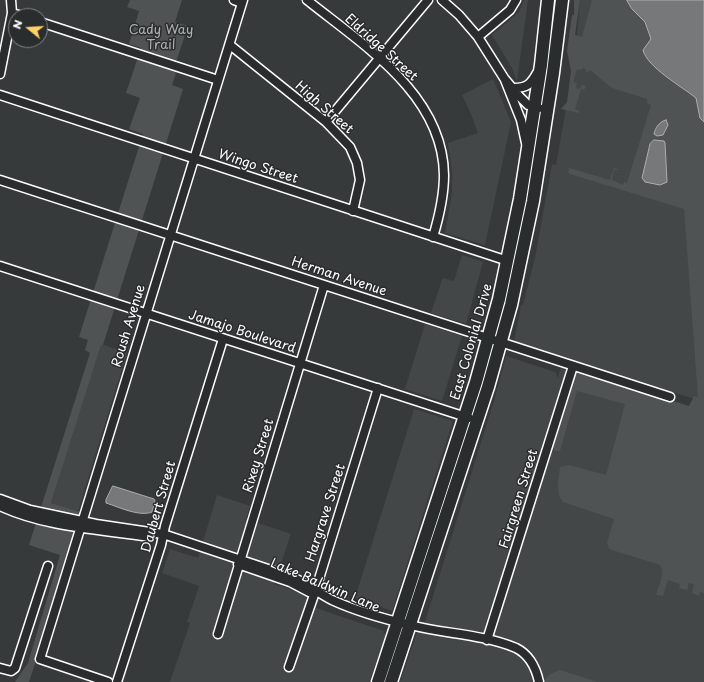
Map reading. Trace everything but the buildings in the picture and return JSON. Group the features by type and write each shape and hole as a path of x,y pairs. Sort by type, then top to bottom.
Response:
{"highway":[{"name":"East Colonial Drive","path":"378,682 465,417 489,338 508,261 528,150 541,65 548,0"},
{"name":"East Colonial Drive","path":"392,682 501,343 526,235 547,114 562,0"}],"street":[{"name":"Eldridge Street","path":"307,0 380,59 413,92 429,117 440,142 444,181 442,202 434,237"},
{"path":"326,122 428,0"},
{"path":"442,0 459,15 478,37 504,78 523,126 528,150"},
{"path":"478,37 510,10 516,0"},
{"name":"Roush Avenue","path":"108,682 40,659 193,158 230,45 240,1"},
{"path":"48,25 218,80"},
{"path":"0,74 8,33"},
{"name":"High Street","path":"230,45 326,122 350,147 357,163 360,180 354,212"},
{"path":"514,88 522,88 532,84 541,65"},
{"path":"504,78 534,112"},
{"name":"Wingo Street","path":"0,95 354,212 508,261"},
{"path":"517,111 547,114"},
{"name":"Herman Avenue","path":"0,180 670,397"},
{"name":"Jamajo Boulevard","path":"0,266 477,420"},
{"name":"Rixey Street","path":"218,634 324,284"},
{"name":"Daubert Street","path":"117,682 223,339"},
{"name":"Fairgreen Street","path":"487,640 573,366"},
{"name":"Hargrave Street","path":"289,667 378,388"},
{"name":"Lake Baldwin Lane","path":"0,499 80,525"},
{"name":"Lake Baldwin Lane","path":"0,506 43,521 163,537 292,577 314,592 397,624 410,625 438,632 468,634 516,648 526,654 533,663 538,678"},
{"path":"430,523 443,526"},
{"path":"0,668 11,671 15,668 48,566"}],"shaded area":[{"path":"524,0 528,0 517,81 512,68 492,35 519,12"},
{"path":"580,0 704,0 704,682 400,682 418,630 479,642 481,632 479,634 423,628 494,401 506,356 555,372 558,378 561,367 695,411 698,400 514,342 521,305 523,305 535,258 552,164 556,165 575,58"},
{"path":"627,0 704,0 704,122 700,118 696,98 665,76 646,56 643,50 651,39 645,22 632,9"},
{"path":"493,79 511,122 485,245 445,233 452,193 452,171 448,143 478,133 462,95"},
{"path":"666,120 668,125 663,135 657,136 654,134 658,125"},
{"path":"654,140 664,141 665,143 667,182 660,185 645,182 642,178 650,144"},
{"path":"462,255 483,262 466,324 431,313 443,278 454,281"},
{"path":"425,324 462,336 442,401 405,389"},
{"path":"101,344 127,353 78,511 51,503"},
{"path":"414,409 453,421 392,611 355,598"},
{"path":"113,486 154,499 155,501 152,512 135,512 106,503"},
{"path":"217,495 250,506 246,519 291,534 274,584 319,599 316,608 384,631 383,633 386,634 369,682 170,682 190,623 187,622 199,586 162,573 170,549 198,558"}],"green space":[{"name":"Cady Way Trail","path":"130,0 182,0 175,22 188,26 173,71 176,73 172,85 183,89 103,345 101,345 51,503 84,513 29,682 15,682 28,663 60,555 29,545 90,353 85,350 88,340 79,337 143,134 129,129 140,98 126,93 141,48 129,44 139,11 127,7"},
{"path":"574,0 580,0 575,35 582,37 592,0 627,0 632,9 645,22 651,39 643,50 658,70 696,98 700,118 704,122 704,593 700,592 699,596 692,593 694,584 689,583 687,590 679,588 680,584 668,580 663,596 656,595 662,576 660,565 609,549 607,543 614,519 563,502 559,496 558,485 560,467 569,465 606,475 625,404 577,391 560,451 555,451 552,445 575,374 583,372 689,406 694,396 698,397 684,209 570,174 568,172 569,168 610,180 614,168 620,170 614,170 612,180 623,185 624,182 627,183 651,105 647,103 647,99 612,88 590,70 586,73 586,69 582,68 581,70 577,69 573,82 577,83 576,88 580,89 582,85 586,86 584,90 581,89 575,109 579,111 579,113 561,109 567,102 571,71 567,51 572,15 574,15"},
{"path":"560,670 598,682 543,682 549,675"}]}
